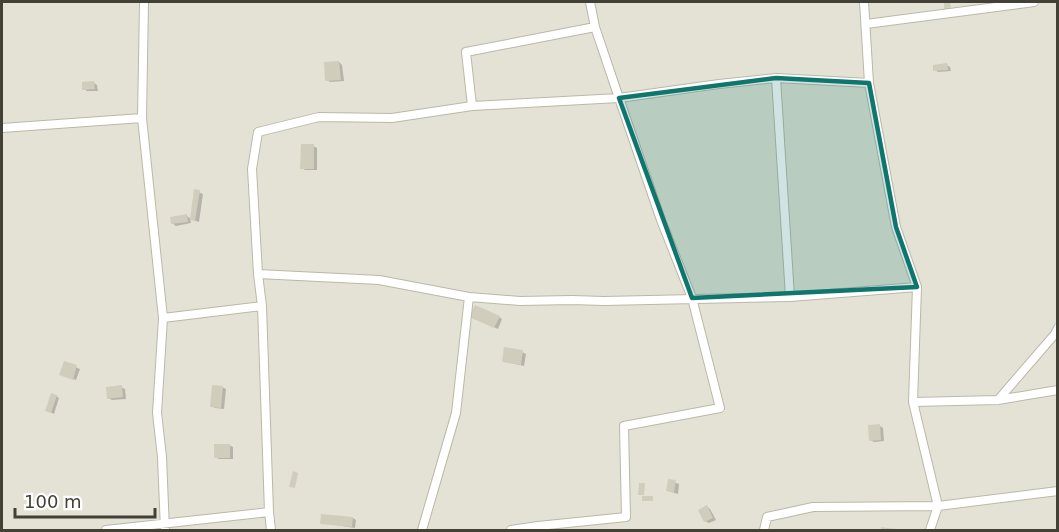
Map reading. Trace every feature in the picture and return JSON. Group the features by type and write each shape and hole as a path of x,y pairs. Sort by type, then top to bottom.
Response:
{"street":[{"path":"144,2 142,118 163,318 157,413 162,456 165,527"},
{"path":"511,531 626,517 624,426 720,408 692,298 661,220 595,27 590,2"},
{"path":"864,2 869,83 896,227 917,287 913,402 938,506 930,531"},
{"path":"866,24 1034,2"},
{"path":"472,106 466,52 595,27"},
{"path":"272,531 269,512 262,306 252,169 258,132 319,117 393,118 472,106 619,98 776,78 869,83"},
{"path":"776,78 790,297"},
{"path":"2,128 142,118"},
{"path":"258,274 379,280 469,297 520,301 790,297 917,287"},
{"path":"422,531 456,413 469,297"},
{"path":"163,318 262,306"},
{"path":"998,400 1058,328"},
{"path":"913,402 998,400 1058,390"},
{"path":"764,531 767,517 813,507 938,506 1058,491"},
{"path":"106,531 165,527 269,512"}],"highlighted area":[{"path":"776,78 869,83 896,227 917,287 692,298 619,98"}],"shaded area":[{"path":"2,2 1057,2 1057,530 2,530"}],"building":[{"path":"944,2 950,2 951,10 944,10"},
{"path":"339,61 341,80 325,81 324,62"},
{"path":"947,63 948,70 933,71 933,65"},
{"path":"94,81 95,89 82,90 82,82"},
{"path":"301,144 314,144 314,169 300,169"},
{"path":"194,189 200,190 195,221 190,220"},
{"path":"187,214 188,222 171,224 170,217"},
{"path":"475,305 500,316 494,328 469,317"},
{"path":"504,347 523,350 521,365 502,362"},
{"path":"64,361 77,365 73,380 59,375"},
{"path":"122,385 123,397 107,399 106,387"},
{"path":"212,385 223,386 221,408 210,407"},
{"path":"51,393 57,395 51,413 45,411"},
{"path":"880,424 881,440 869,441 868,425"},
{"path":"214,444 230,444 230,458 214,458"},
{"path":"293,471 298,473 295,488 289,487"},
{"path":"668,479 676,480 674,493 666,491"},
{"path":"639,483 645,483 644,495 638,495"},
{"path":"642,496 653,496 653,501 642,501"},
{"path":"707,505 713,518 704,522 698,510"},
{"path":"321,514 353,517 352,527 320,524"},
{"path":"881,527 896,529 896,530 881,530"}]}
